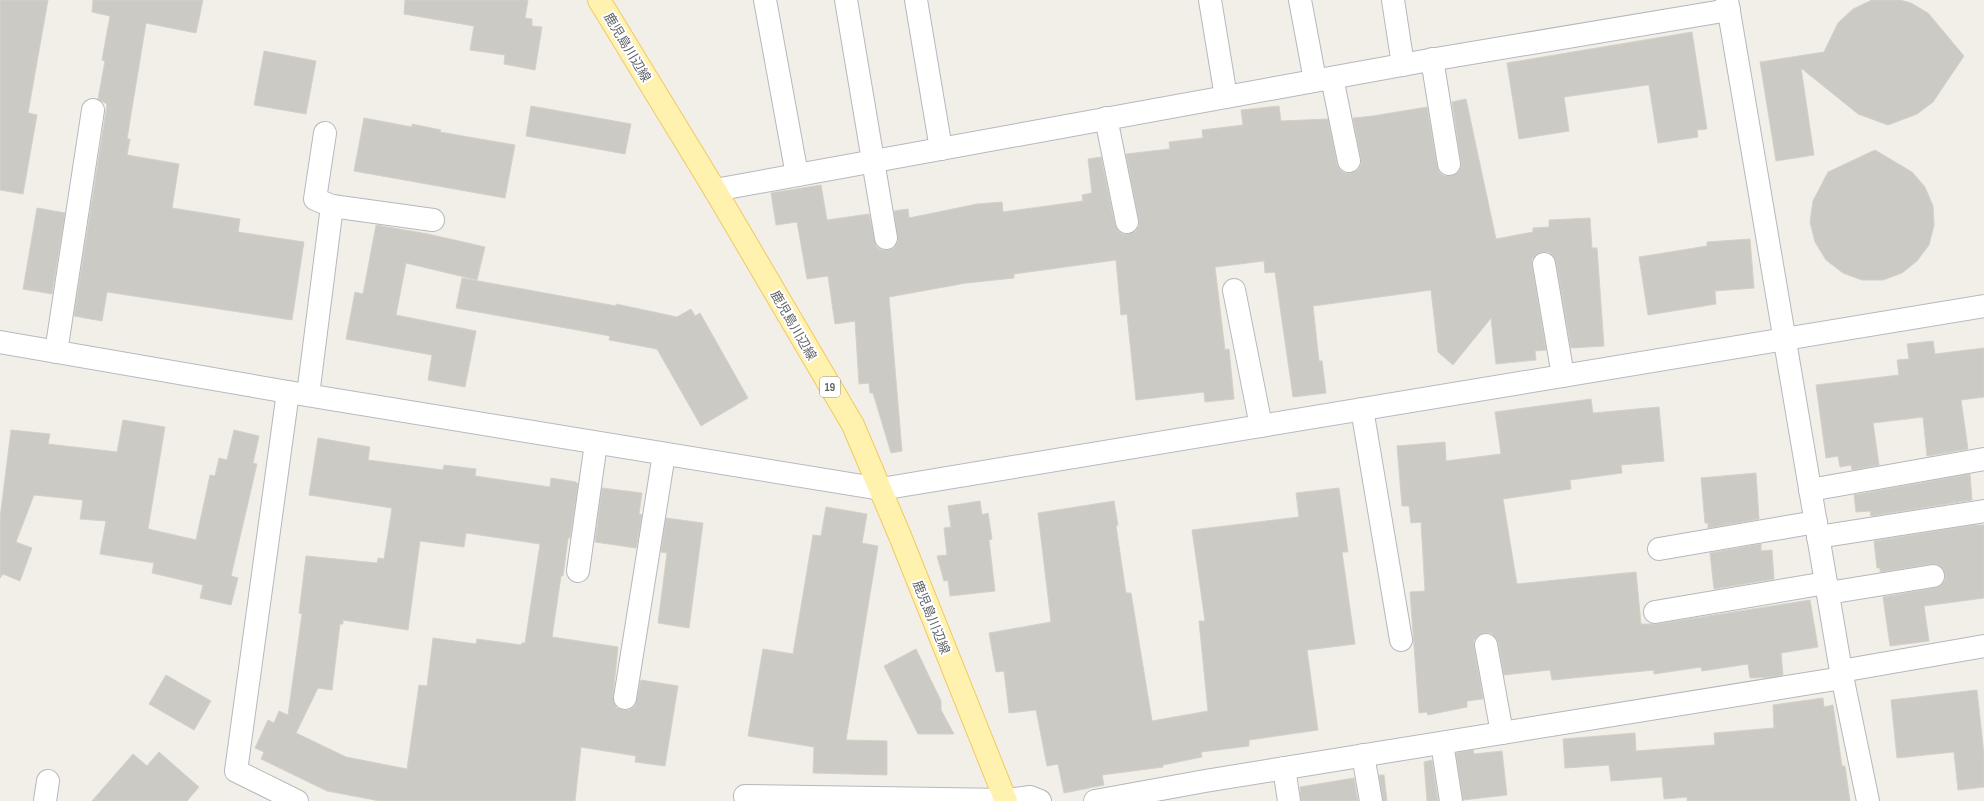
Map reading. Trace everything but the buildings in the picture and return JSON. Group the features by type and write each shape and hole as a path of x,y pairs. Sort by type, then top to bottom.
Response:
{"main road":[{"name":"鹿児島川辺線","path":"599,0 715,190 853,425 881,489 1006,800"}],"street":[{"path":"765,0 797,175"},
{"path":"846,0 886,238"},
{"path":"916,0 941,149"},
{"path":"1210,0 1226,97"},
{"path":"1300,0 1349,161"},
{"path":"1393,0 1403,65"},
{"path":"715,190 1728,5 1842,675 1868,801"},
{"path":"1432,60 1449,164"},
{"path":"56,352 93,110"},
{"path":"1106,118 1127,222"},
{"path":"325,133 315,199 332,206 433,220"},
{"path":"297,801 236,771 298,394 332,206"},
{"path":"1544,264 1563,376"},
{"path":"1234,290 1261,426"},
{"path":"0,342 298,394 881,489 1984,306"},
{"path":"1362,409 1401,640"},
{"path":"578,571 596,443"},
{"path":"626,698 664,454"},
{"path":"1810,490 1984,459"},
{"path":"1659,549 1984,511"},
{"path":"1655,612 1827,588 1933,576"},
{"path":"1486,645 1502,733"},
{"path":"1095,801 1142,797 1284,768 1502,733 1842,675 1984,646"},
{"path":"1442,743 1451,801"},
{"path":"1363,755 1371,801"},
{"path":"1284,768 1288,801"},
{"path":"745,796 1006,800 1030,797 1040,801"}]}
